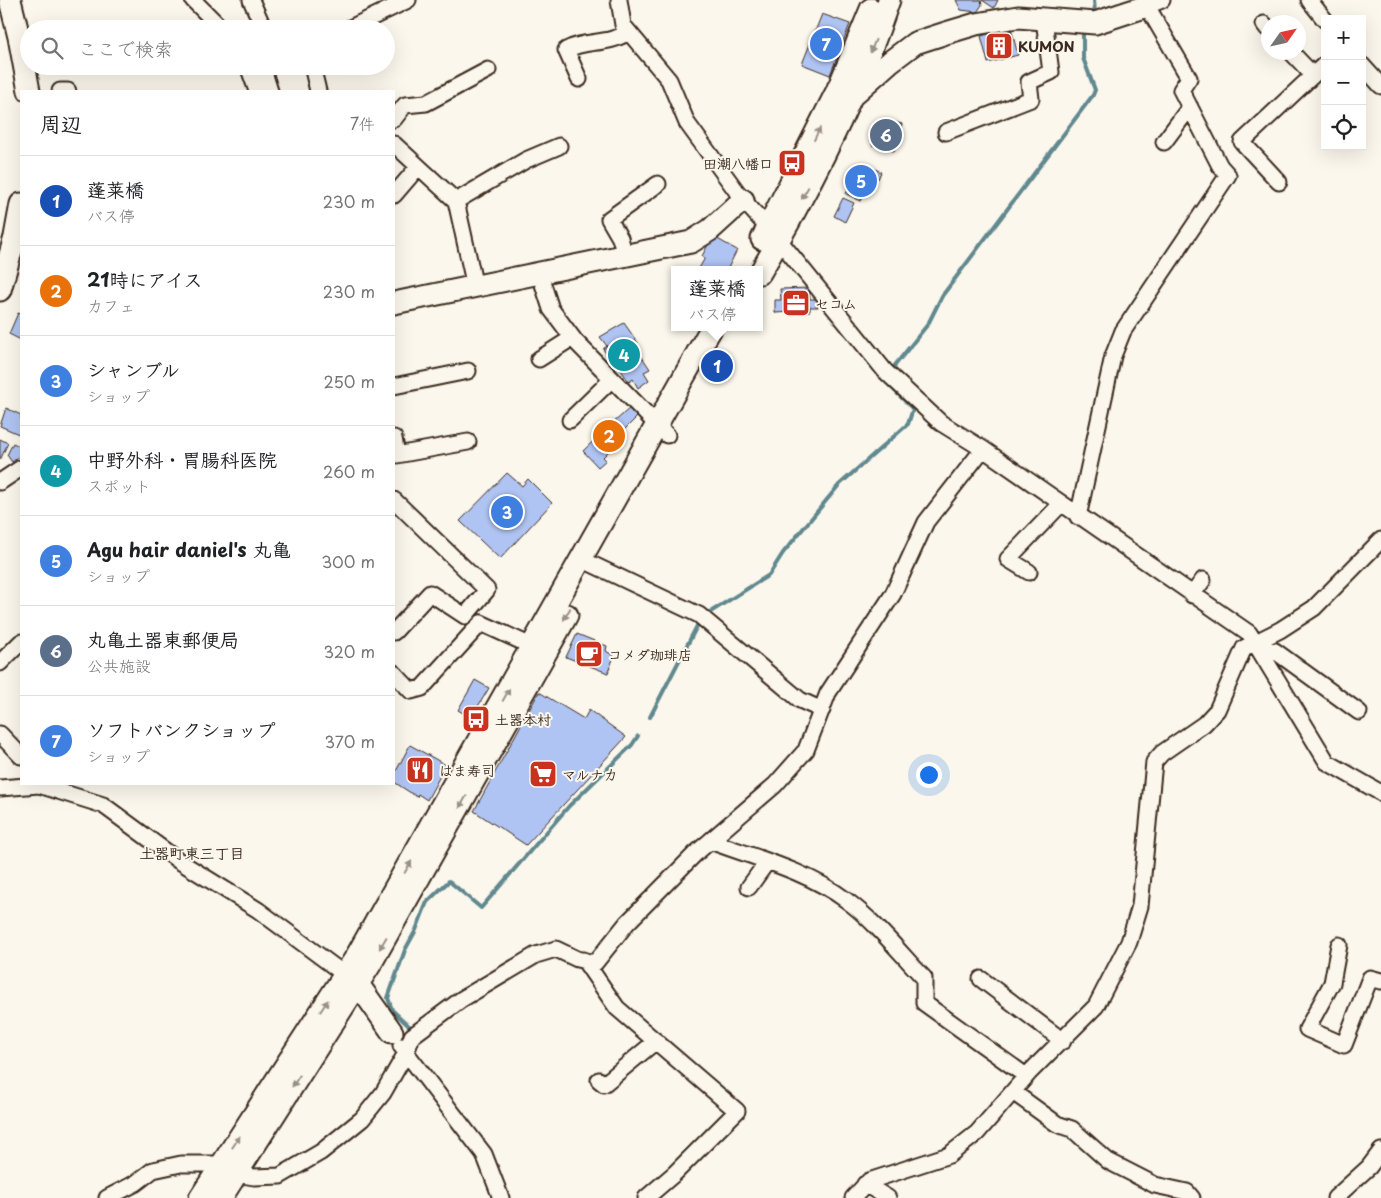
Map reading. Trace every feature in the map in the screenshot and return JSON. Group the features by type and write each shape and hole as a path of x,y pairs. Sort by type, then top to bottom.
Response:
{"street":[{"path":"10,0 20,42"},
{"path":"193,0 218,20"},
{"path":"251,0 260,20"},
{"path":"367,20 408,0"},
{"path":"619,0 623,25 669,80 687,123 744,200 774,234 885,371 904,391 940,423 984,449 1078,517 1249,633 1327,762 1381,793"},
{"path":"748,266 774,234 814,177 846,91 874,0"},
{"path":"846,91 889,0"},
{"path":"1309,0 1321,15"},
{"path":"846,91 915,43 976,24 1018,17 1095,23 1154,3 1189,78 1181,90 1220,166 1228,175 1123,331 1113,356 1078,517"},
{"path":"205,10 214,20"},
{"path":"946,132 1034,105 1030,82 1051,72 1044,20"},
{"path":"579,79 566,50 573,46 616,40 628,32"},
{"path":"1299,60 1313,75"},
{"path":"1279,182 1242,142 1321,68"},
{"path":"1366,69 1381,86"},
{"path":"395,118 405,105 426,103 488,70"},
{"path":"26,75 29,90"},
{"path":"251,75 257,90"},
{"path":"265,75 270,90"},
{"path":"314,75 318,90"},
{"path":"1164,142 1190,107"},
{"path":"395,145 456,201 475,287"},
{"path":"456,201 526,160 559,146"},
{"path":"395,194 418,167"},
{"path":"625,256 620,238 609,219 658,184"},
{"path":"395,303 540,275 691,242 710,230 744,200"},
{"path":"0,290 19,229 20,216"},
{"path":"763,266 774,234"},
{"path":"540,275 551,309 572,338 662,430"},
{"path":"662,430 710,331"},
{"path":"200,1198 229,1169 351,979 662,430 725,331"},
{"path":"538,359 572,338"},
{"path":"395,386 468,370"},
{"path":"570,420 612,379"},
{"path":"395,443 397,454 468,442"},
{"path":"107,1198 136,1183 153,1170 181,1164 229,1169 254,1177 280,1176 321,1152 362,1119 383,1093 406,1053 412,1036 462,999 536,955 556,949 595,963 627,923 710,841 775,785 806,750 828,693 893,594 926,522 984,449"},
{"path":"0,482 20,469"},
{"path":"395,501 487,590 465,616"},
{"path":"1029,572 1008,559 1061,504"},
{"path":"853,1198 869,1181 949,1155 977,1132 1026,1076 1096,1006 1129,942 1140,906 1154,762 1162,753 1204,724 1217,710 1244,648 1314,608 1381,540"},
{"path":"588,562 700,615 800,700 822,710"},
{"path":"1192,595 1203,580"},
{"path":"395,631 430,593 465,616 539,650"},
{"path":"395,674 411,691 422,688 481,624"},
{"path":"0,663 20,643"},
{"path":"1254,643 1275,651 1359,712"},
{"path":"0,734 20,755"},
{"path":"0,788 29,785"},
{"path":"42,785 104,805 179,861 258,910 351,979 484,1154 499,1197"},
{"path":"710,841 799,874 846,900 876,927 924,978 924,1003 1026,1076"},
{"path":"749,887 767,862"},
{"path":"1339,945 1332,983 1308,1028 1344,1045 1370,978 1381,980"},
{"path":"584,960 617,1008 737,1111 674,1174 646,1198"},
{"path":"981,979 1063,1041"},
{"path":"599,1080 604,1084 656,1041"},
{"path":"1013,1092 1057,1124 1072,1130 1108,1161 1155,1184 1187,1192 1192,1198"},
{"path":"1334,1198 1369,1167 1381,1151"},
{"path":"221,1198 229,1169"},
{"path":"865,1184 888,1198"}],"building":[{"path":"956,0 981,0 982,5 977,12 961,10"},
{"path":"982,0 998,0 994,8"},
{"path":"822,14 850,24 830,75 802,64"},
{"name":"KUMON","path":"1011,28 1018,55 988,63 981,36"},
{"path":"889,121 902,124 894,151 872,145 873,141 870,140 874,127 877,127 879,123 888,125"},
{"path":"861,162 881,172 878,179 873,176 861,201 846,194"},
{"path":"843,198 854,203 845,222 834,216"},
{"path":"714,237 737,250 729,266 700,266 705,258 702,256"},
{"name":"セコム","path":"809,288 810,299 817,299 818,307 810,307 810,311 775,313 775,300 781,300 780,289"},
{"path":"18,313 20,314 20,340 9,334"},
{"path":"624,323 638,343 634,345 650,369 644,372 649,380 638,388 633,379 629,382 615,361 613,363 603,349 607,346 600,337"},
{"path":"631,407 639,415 621,433 612,424"},
{"path":"6,408 20,415 20,435 0,426"},
{"path":"611,424 621,436 609,447 611,449 603,457 606,460 598,467 583,451"},
{"path":"0,439 8,443 0,460"},
{"path":"13,443 20,446 20,456 12,462 7,455"},
{"path":"507,473 522,486 528,479 552,503 500,559 460,521"},
{"name":"コメダ珈琲店","path":"577,634 607,646 606,651 614,656 608,673 566,657"},
{"path":"475,680 489,688 471,718 458,710"},
{"name":"マルナカ","path":"539,692 584,719 589,710 626,737 526,845 474,811"},
{"name":"はま寿司","path":"410,745 446,765 427,800 418,794 417,797 395,783 395,773"}],"waterway":[{"path":"1094,0 1095,13"},
{"path":"892,369 928,324 942,296 1093,95 1095,90 1083,58 1083,31"},
{"path":"712,611 769,575 783,553 839,485 908,424 913,409 882,378"},
{"path":"650,717 698,624"},
{"path":"409,1026 392,1010 388,998 405,950 416,930 427,902 449,881 481,908 569,806 632,745 638,736"}],"place":[{"name":"ソフトバンクショップ","path":"826,44"},
{"name":"KUMON","path":"999,46"},
{"name":"丸亀土器東郵便局","path":"886,135"},
{"name":"田潮八幡口","path":"792,163"},
{"name":"Agu hair daniel's 丸亀","path":"861,181"},
{"name":"セコム","path":"796,303"},
{"name":"中野外科・胃腸科医院","path":"624,355"},
{"name":"蓬莱橋","path":"717,366"},
{"name":"21時にアイス","path":"609,436"},
{"name":"シャンブル","path":"507,512"},
{"name":"コメダ珈琲店","path":"589,654"},
{"name":"土器本村","path":"476,719"},
{"name":"はま寿司","path":"420,770"},
{"name":"マルナカ","path":"543,774"}],"district":[{"name":"土器町東三丁目","path":"192,852"}]}
